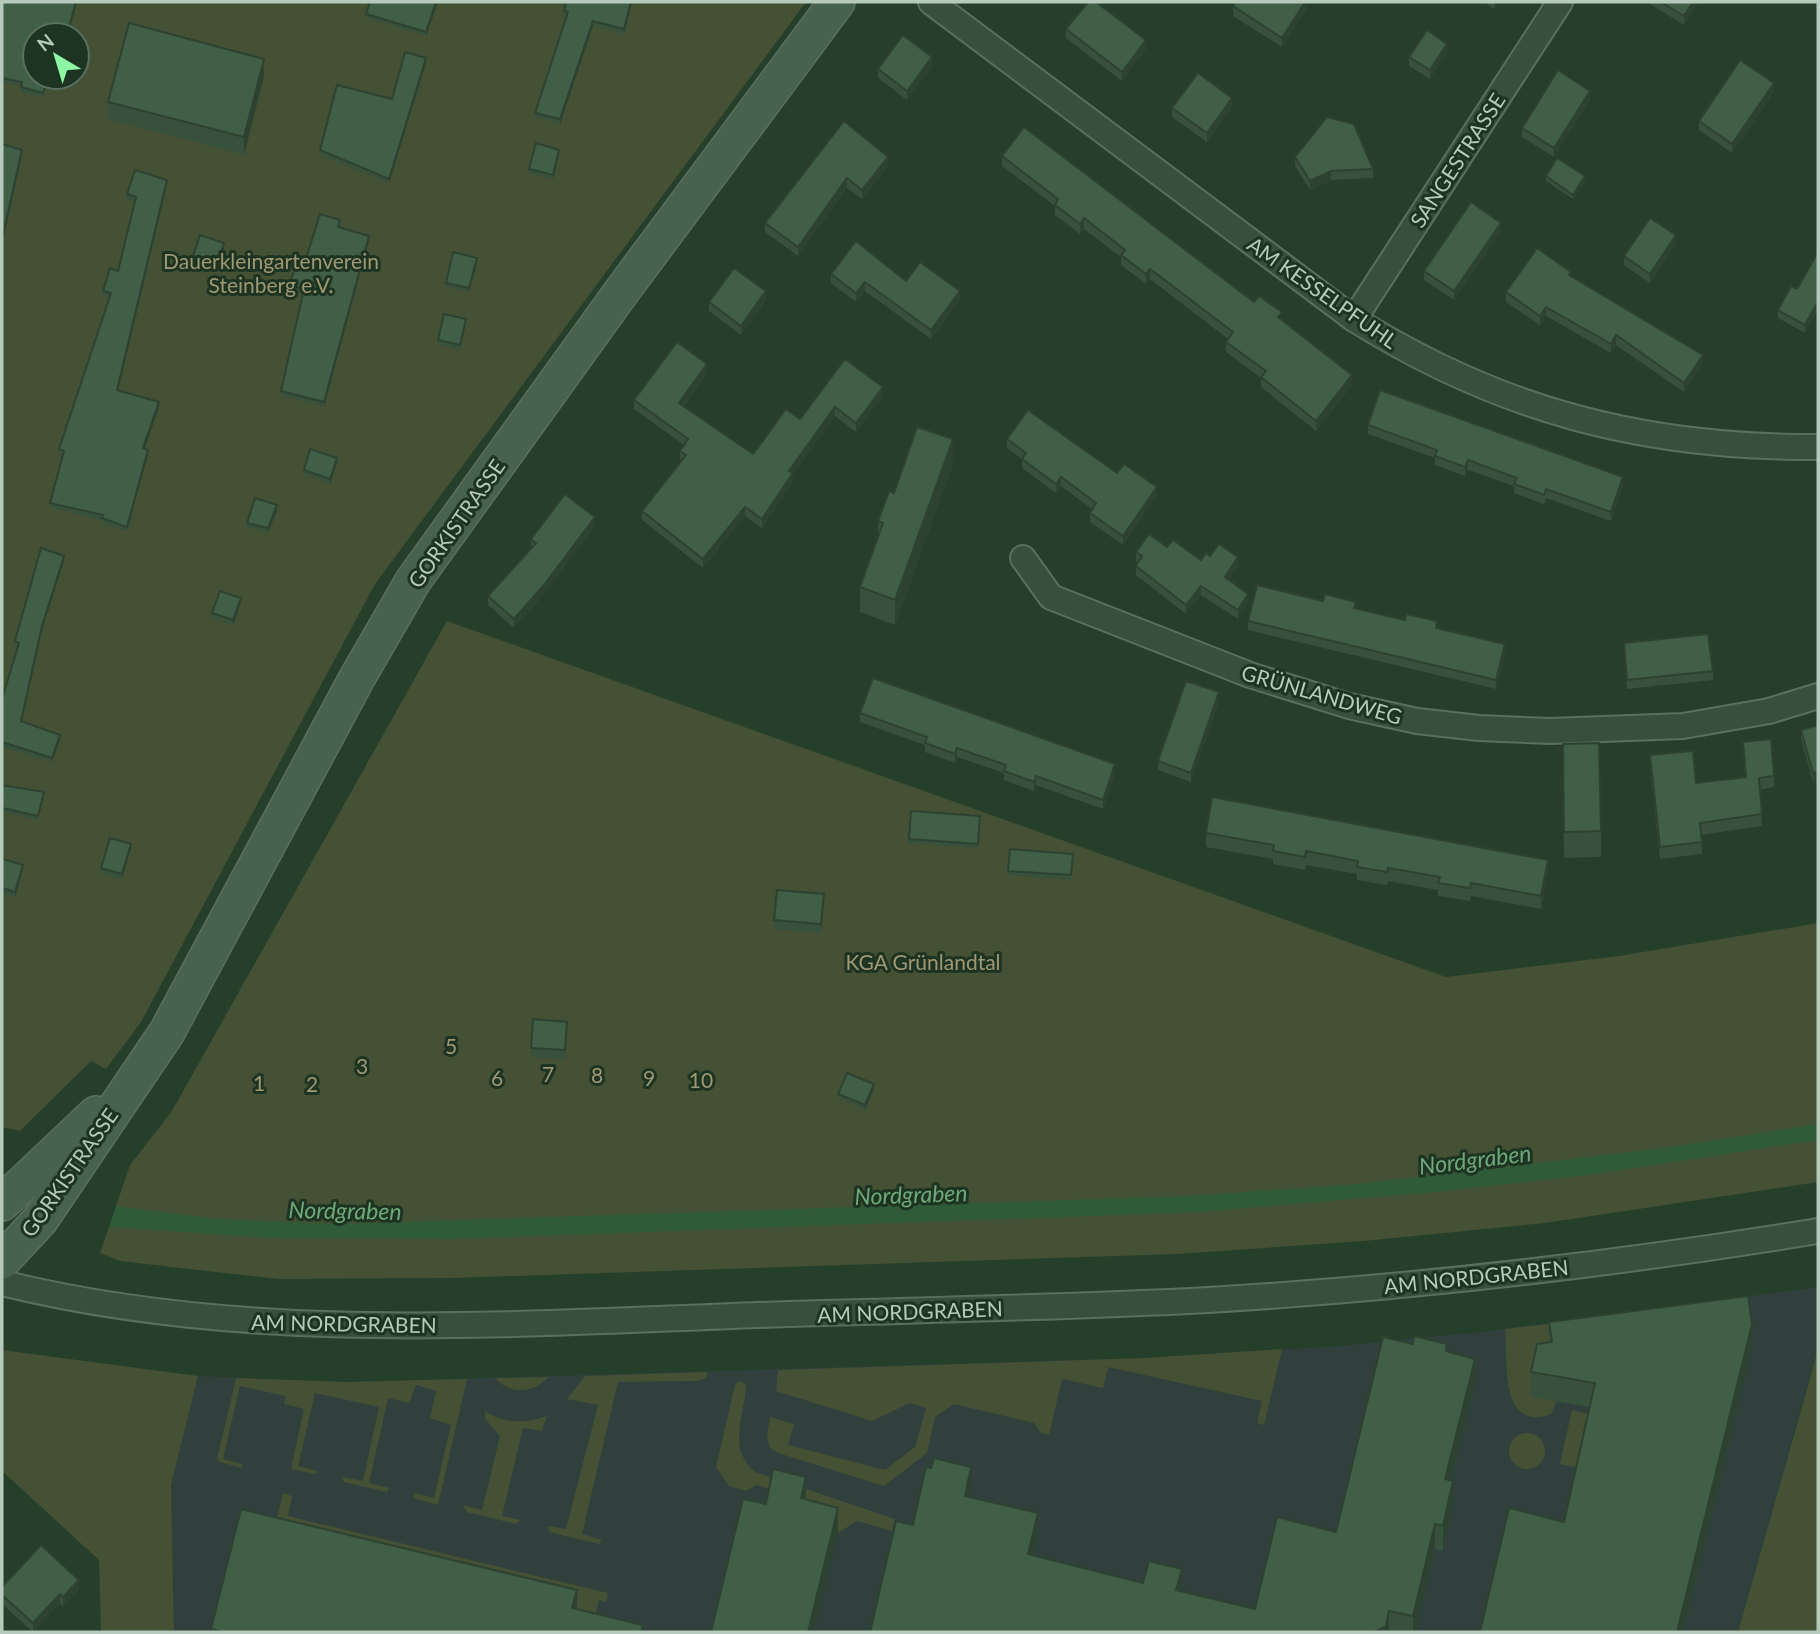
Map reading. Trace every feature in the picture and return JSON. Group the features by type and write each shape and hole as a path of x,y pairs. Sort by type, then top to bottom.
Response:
{"main road":[{"name":"GORKISTRASSE","path":"12,1250 40,1220 167,1032 332,722 413,581 622,291 837,2"},
{"name":"GORKISTRASSE","path":"2,1203 38,1166 133,1081"}],"street":[{"name":"AM KESSELPFUHL","path":"931,2 1354,319 1423,360 1488,390 1571,418 1663,436 1734,444 1818,447"},
{"name":"SANGESTRASSE","path":"1354,319 1560,2"},
{"name":"GRÜNLANDWEG","path":"1023,558 1051,597 1251,675 1349,706 1418,721 1479,728 1550,731 1683,726 1769,710 1818,696"},
{"name":"AM NORDGRABEN","path":"2,1283 63,1296 226,1321 346,1327 1028,1308 1214,1299 1479,1278 1818,1231"}],"shaded area":[{"path":"1818,1124 1818,1140 1589,1175 1434,1192 1200,1212 452,1239 269,1238 111,1227 2,1211 2,1192 218,1219 337,1224 1188,1196 1357,1184 1664,1148"},
{"path":"1818,1287 1818,1348 1738,1632 174,1632 171,1485 198,1376 347,1382 1144,1358 1340,1346 1481,1332"}],"green space":[{"name":"Dauerkleingartenverein Steinberg e.V.","path":"2,2 806,2 375,584 141,1022 106,1069 91,1061 20,1131 2,1127"},
{"path":"447,621 1446,977 1619,956 1818,923 1818,1182 1545,1223 1364,1241 1177,1254 453,1278 277,1279 120,1261 100,1253 130,1165 172,1111"},
{"path":"1593,1319 1551,1414 1534,1417 1522,1413 1514,1404 1510,1391 1505,1329"},
{"path":"1818,1348 1818,1632 1738,1632 1809,1382"},
{"path":"1282,1349 1264,1425 1257,1423 1262,1401 1108,1367 1103,1388 1062,1379 1049,1435 1041,1433 1034,1423 954,1404 935,1417 927,1453 884,1486 778,1453 770,1448 767,1436 770,1417 794,1424 788,1445 885,1470 915,1447 926,1408 910,1403 872,1421 776,1391 778,1370 1144,1358"},
{"path":"2,1350 198,1376 171,1485 174,1632 101,1632 99,1560 2,1471"},
{"path":"707,1372 707,1377 699,1381 618,1382 582,1534 602,1540 599,1544 549,1532 548,1526 566,1529 598,1405 567,1399 585,1376"},
{"path":"548,1377 536,1387 522,1390 501,1384 495,1378"},
{"path":"236,1378 347,1382 467,1379 438,1505 414,1498 414,1493 434,1498 451,1425 430,1418 436,1391 416,1385 409,1403 388,1398 369,1483 389,1488 387,1492 344,1482 342,1477 363,1481 379,1407 315,1393 298,1466 317,1471 316,1474 291,1469 304,1409 284,1404 285,1396 240,1386 223,1459 242,1464 242,1468 220,1462 217,1459"},
{"path":"739,1381 746,1384 739,1442 746,1462 755,1472 895,1519 892,1531 857,1521 838,1533 785,1494 757,1485 746,1491 729,1486 716,1467 735,1385"},
{"path":"1572,1410 1594,1415 1581,1469 1560,1464"},
{"path":"485,1411 515,1421 547,1416 542,1431 523,1428 502,1516 521,1520 516,1524 467,1512 463,1505 482,1510 500,1436 485,1419"},
{"path":"1527,1433 1540,1438 1545,1451 1540,1464 1527,1469 1514,1464 1509,1451 1514,1438"},
{"path":"283,1493 292,1496 288,1516 608,1593 606,1602 599,1600 591,1632 273,1535"}],"pier":[{"path":"2,1188 117,1203 108,1230 2,1214"}],"building":[{"path":"2,2 76,2 71,21 21,21 21,82 2,78"},
{"path":"370,2 436,2 426,32 366,14"},
{"path":"566,2 631,2 624,29 593,21 560,119 535,113 568,12 564,11"},
{"path":"1088,2 1096,2 1146,40 1122,72 1066,29"},
{"path":"1236,2 1305,2 1282,38 1233,6"},
{"path":"1661,2 1693,2 1684,16"},
{"path":"129,23 264,59 244,137 108,102"},
{"path":"1427,30 1447,44 1430,70 1409,57"},
{"path":"903,35 932,57 907,91 878,69"},
{"path":"405,52 426,58 389,179 320,150 337,85 392,99"},
{"path":"1740,60 1774,83 1732,144 1699,121"},
{"path":"1558,70 1590,91 1554,148 1522,128"},
{"path":"1198,73 1232,98 1207,133 1172,108"},
{"path":"1327,117 1354,124 1373,169 1331,171 1310,181 1295,157"},
{"path":"844,121 888,157 862,190 847,178 798,247 765,223"},
{"path":"1024,127 1254,302 1259,296 1282,312 1278,317 1352,375 1316,421 1261,377 1266,371 1226,342 1233,332 1150,269 1146,274 1121,255 1125,250 1084,218 1080,224 1055,205 1058,199 1002,156"},
{"path":"536,143 559,150 553,175 529,169"},
{"path":"2,144 22,150 2,239"},
{"path":"1557,158 1585,176 1573,195 1546,176"},
{"path":"135,170 167,180 117,390 159,402 143,448 148,450 127,527 102,518 103,515 50,503 64,451 59,449 111,293 103,291 110,268 118,271 136,197 127,194"},
{"path":"1471,202 1501,223 1454,291 1424,271"},
{"path":"320,214 340,220 338,227 369,236 324,402 281,391 304,289 289,285 298,260 305,262"},
{"path":"1650,218 1676,235 1650,274 1624,256"},
{"path":"200,235 224,243 216,267 192,259"},
{"path":"856,241 906,281 920,262 960,291 931,330 865,282 856,293 831,274"},
{"path":"1537,248 1571,272 1569,275 1703,355 1684,383 1616,335 1611,344 1546,307 1540,316 1506,292"},
{"path":"453,252 477,258 469,288 446,283"},
{"path":"1818,252 1818,301 1805,325 1778,310 1791,286 1797,289"},
{"path":"734,268 766,291 741,326 709,302"},
{"path":"444,314 466,319 460,345 438,340"},
{"path":"677,342 707,364 679,403 753,454 786,409 800,419 845,359 883,387 856,423 835,407 789,471 793,473 762,519 745,507 703,559 642,511 686,455 680,451 688,439 634,400"},
{"path":"1380,390 1623,477 1611,512 1546,489 1544,495 1514,484 1517,478 1468,460 1465,467 1435,456 1437,450 1368,425"},
{"path":"1028,410 1117,473 1124,464 1157,487 1123,536 1090,513 1096,503 1061,477 1056,484 1022,459 1026,453 1007,439"},
{"path":"917,427 953,439 895,600 860,587 883,523 878,521 889,491 894,493"},
{"path":"310,449 337,458 330,479 304,470"},
{"path":"565,494 595,517 544,585 514,619 488,596 536,543 531,539"},
{"path":"255,498 277,505 268,528 247,523"},
{"path":"1149,534 1167,547 1173,540 1201,560 1206,553 1210,556 1219,544 1238,557 1225,577 1248,594 1238,610 1201,586 1186,605 1136,566 1142,556 1136,552"},
{"path":"41,548 64,556 42,626 21,721 60,735 52,758 2,742 2,699 19,643 15,641"},
{"path":"1257,585 1323,601 1325,594 1356,602 1354,608 1405,620 1406,614 1437,621 1436,628 1505,644 1496,680 1248,621"},
{"path":"220,591 241,598 233,620 212,613"},
{"path":"1708,634 1713,671 1627,680 1624,643"},
{"path":"873,678 1115,764 1103,800 1036,776 1034,782 1004,771 1006,765 957,748 955,754 925,743 927,737 860,713"},
{"path":"1186,681 1219,692 1191,773 1158,761"},
{"path":"1818,725 1818,772 1813,773 1801,730"},
{"path":"1771,739 1774,776 1759,778 1762,814 1700,823 1702,842 1660,847 1650,755 1693,751 1696,783 1746,777 1743,742"},
{"path":"1599,743 1601,831 1564,832 1563,744"},
{"path":"2,785 44,792 38,816 2,808"},
{"path":"1212,797 1548,860 1541,896 1471,883 1470,888 1438,883 1440,877 1388,868 1387,872 1357,867 1358,861 1306,851 1305,857 1273,851 1274,845 1206,833"},
{"path":"911,811 980,816 978,844 909,839"},
{"path":"110,838 131,844 122,874 101,868"},
{"path":"1010,849 1073,854 1071,875 1008,871"},
{"path":"3,859 23,865 15,892 2,888"},
{"path":"777,890 824,894 821,924 774,920"},
{"path":"533,1019 567,1022 565,1050 531,1048"},
{"path":"847,1073 874,1084 865,1105 838,1094"},
{"path":"1748,1296 1752,1324 1677,1632 1480,1632 1509,1508 1564,1522 1595,1383 1531,1372 1537,1344 1552,1342 1549,1322"},
{"path":"1414,1336 1447,1344 1446,1351 1475,1359 1445,1479 1453,1481 1443,1526 1435,1524 1413,1616 1389,1611 1386,1626 1374,1632 870,1632 896,1521 913,1525 926,1467 931,1468 934,1458 971,1467 965,1496 1038,1513 1028,1554 1143,1583 1149,1561 1182,1569 1176,1590 1255,1609 1277,1517 1336,1532 1383,1337 1413,1344"},
{"path":"773,1469 806,1477 801,1498 838,1508 808,1632 711,1632 743,1499 766,1504"},
{"path":"241,1509 577,1590 572,1608 643,1625 641,1632 223,1632 211,1629"},
{"path":"41,1545 79,1580 63,1597 60,1594 33,1623 2,1595 2,1587"}],"park label":[{"name":"KGA Grünlandtal","path":"923,961"},
{"name":"5","path":"451,1045"},
{"name":"3","path":"362,1065"},
{"name":"7","path":"548,1073"},
{"name":"8","path":"597,1074"},
{"name":"6","path":"497,1077"},
{"name":"9","path":"649,1077"},
{"name":"10","path":"701,1079"},
{"name":"1","path":"259,1082"},
{"name":"2","path":"312,1083"}],"water label":[{"name":"Nordgraben","path":"1475,1159"},
{"name":"Nordgraben","path":"911,1194"},
{"name":"Nordgraben","path":"345,1210"}]}
